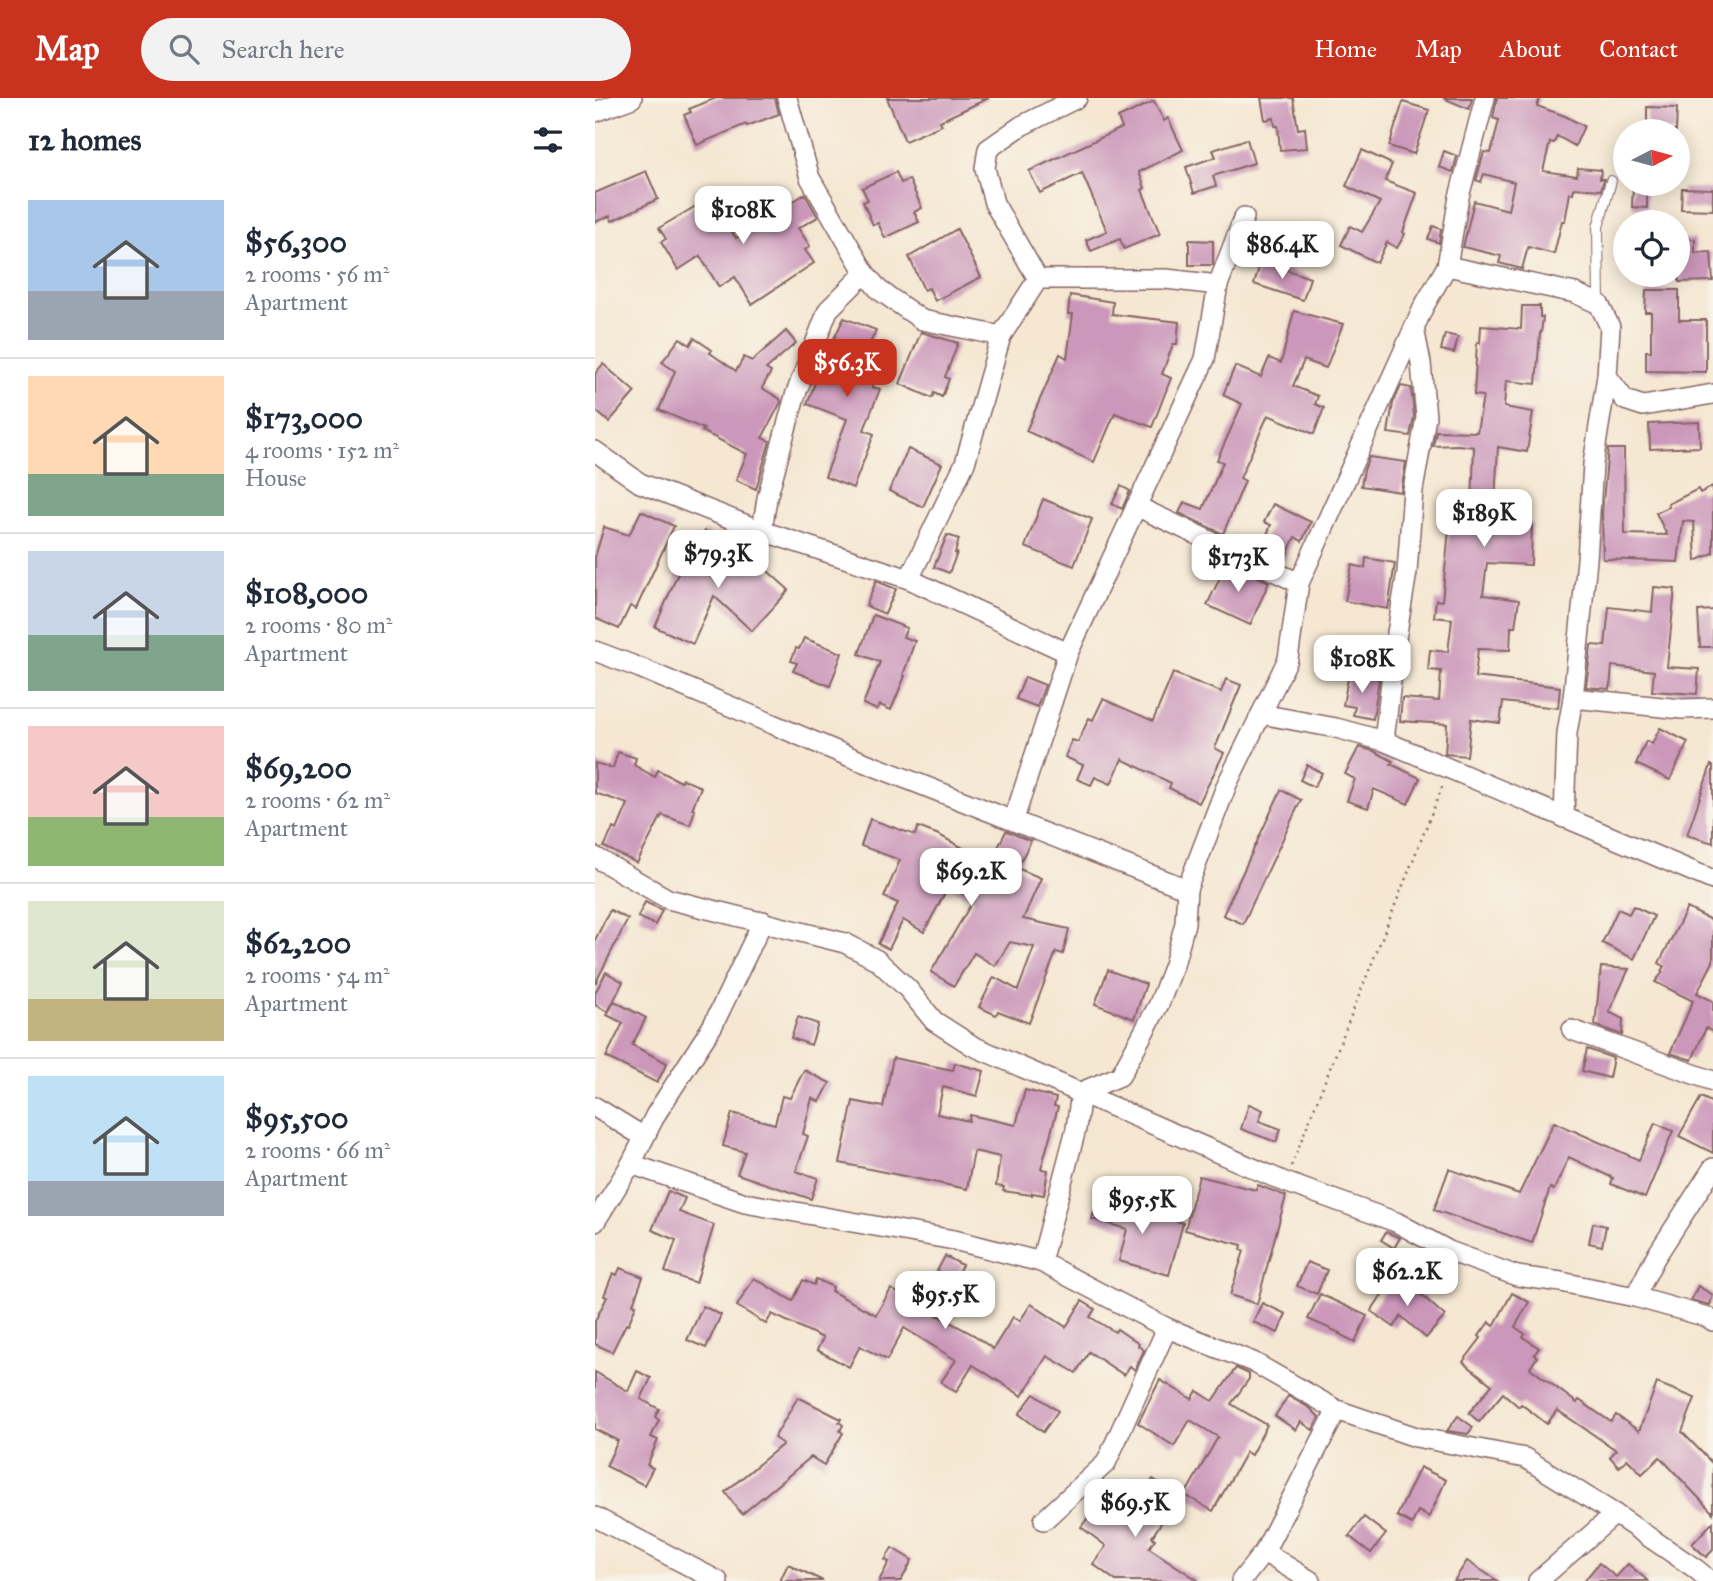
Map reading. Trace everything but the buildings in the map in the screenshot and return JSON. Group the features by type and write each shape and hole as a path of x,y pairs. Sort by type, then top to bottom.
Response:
{"street":[{"path":"595,112 632,98"},
{"path":"787,98 810,178 865,273 879,290 922,320 1001,336"},
{"path":"1038,279 994,203 985,169 988,149 1021,126 1077,98"},
{"path":"1081,1093 1121,1076 1159,1004 1174,965 1185,923 1187,889 1227,784 1288,659 1299,583 1414,328 1447,266 1459,197 1485,98"},
{"path":"1014,820 1068,653 1205,359 1218,285 1244,217"},
{"path":"1447,266 1575,293 1599,304 1610,327 1607,376 1593,464 1573,698 1567,733 1564,818"},
{"path":"762,531 767,498 795,396 828,310 865,273"},
{"path":"1038,279 1166,279 1218,285"},
{"path":"909,579 965,463 1001,336 1038,279"},
{"path":"1384,741 1407,572 1413,490 1426,417 1421,363 1414,328"},
{"path":"1607,376 1625,400 1643,406 1713,394"},
{"path":"595,452 641,482 762,531 909,579 1068,653"},
{"path":"1136,506 1299,583"},
{"path":"595,651 848,756 1187,889"},
{"path":"1573,698 1682,709 1713,708"},
{"path":"1261,714 1384,741 1713,880"},
{"path":"595,857 668,899 845,943 877,960 908,989 934,1021 973,1046 1285,1182 1396,1222 1449,1251 1517,1276 1635,1297 1713,1321"},
{"path":"595,1222 631,1164 656,1114 713,1025 763,921"},
{"path":"1571,1030 1713,1081"},
{"path":"1041,1262 1076,1129 1081,1093"},
{"path":"595,1107 644,1137"},
{"path":"631,1164 745,1203 954,1240 1041,1262 1167,1328 1254,1362 1337,1410 1416,1437 1525,1458 1615,1514 1710,1581"},
{"path":"1635,1297 1655,1258 1713,1168"},
{"path":"1044,1520 1106,1463 1167,1328"},
{"path":"1241,1581 1264,1552 1337,1410"},
{"path":"1538,1581 1615,1514"},
{"path":"595,1517 718,1581"},
{"path":"1264,1552 1311,1581"}],"lane":[{"path":"1599,304 1598,227 1611,181"}],"path":[{"path":"1285,1182 1450,768"}]}
